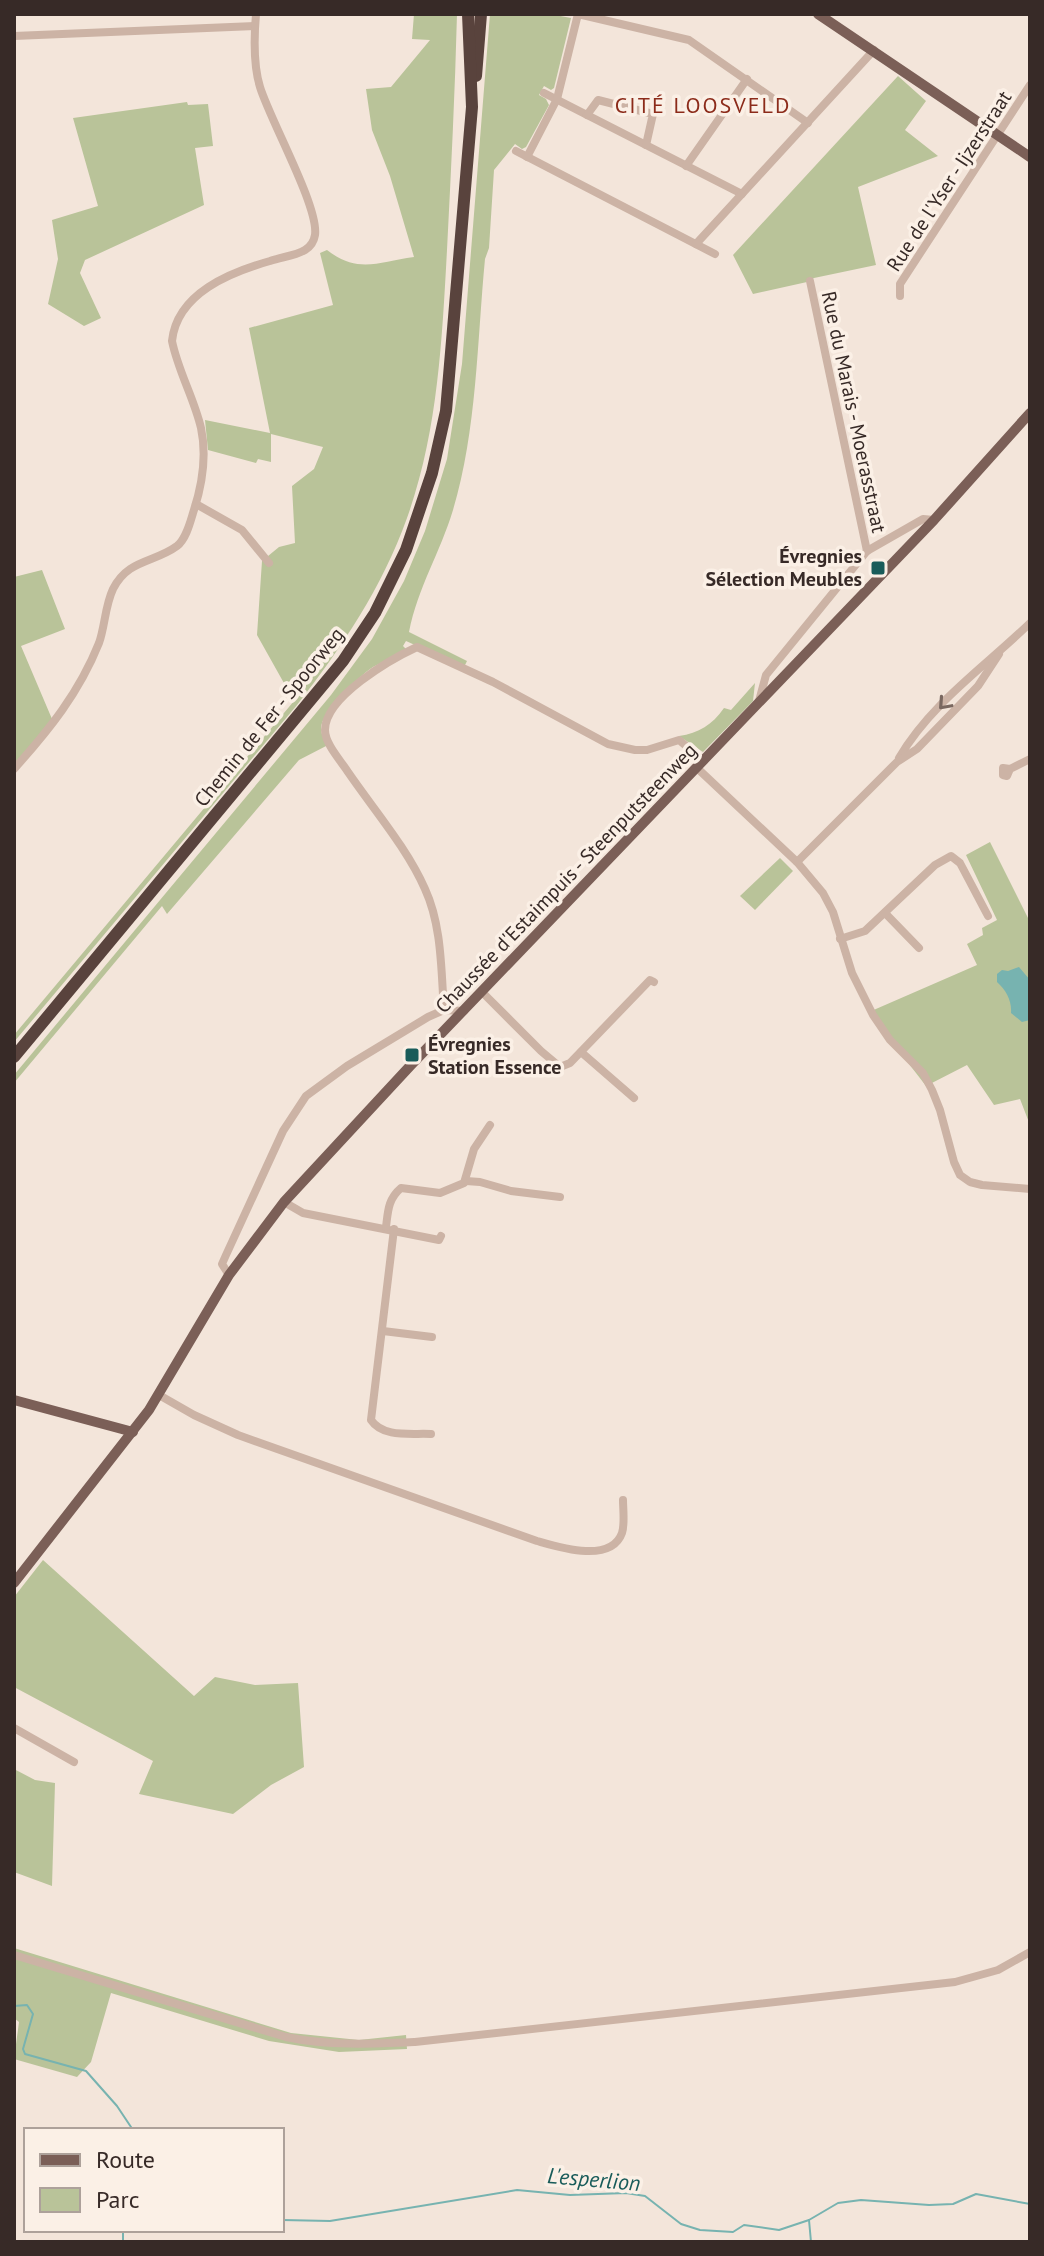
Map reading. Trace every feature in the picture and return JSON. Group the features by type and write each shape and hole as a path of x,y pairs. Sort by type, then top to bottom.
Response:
{"highway":[{"name":"Chemin de Fer - Spoorweg","path":"14,1057 317,695 375,613 392,580 419,513 446,411 472,107 468,14"},
{"path":"472,107 481,14"}],"main road":[{"path":"818,14 1030,157"},
{"name":"Chaussée d'Estaimpuis - Steenputsteenweg","path":"14,1583 133,1432 159,1395 229,1275 284,1202 934,520 1030,413"},
{"path":"14,1400 133,1432"}],"street":[{"path":"14,769 60,717 73,695 99,641 113,589 136,563 178,545 190,524 203,461 201,431 175,354 173,330 187,307 217,281 255,265 302,252 311,246 315,235 310,210 259,84 255,14"},
{"path":"527,157 557,99 578,14 689,40 808,123"},
{"path":"14,36 255,26"},
{"path":"696,244 874,50"},
{"path":"686,166 747,79"},
{"name":"Rue de l'Yser - Ijzerstraat","path":"900,296 900,284 1030,85"},
{"path":"544,93 742,194"},
{"path":"587,115 598,100 653,114 646,145"},
{"path":"516,151 715,254"},
{"name":"Rue du Marais - Moerasstraat","path":"810,281 867,551"},
{"path":"196,504 242,530 269,563"},
{"path":"759,702 766,675 867,551 923,519 934,520"},
{"path":"897,762 907,744 969,676 999,654 1030,623"},
{"path":"444,1010 437,930 426,890 416,870 330,743 325,728 333,710 371,671 417,647 493,682 608,744 647,750 679,740 689,746 701,765 797,862 823,893 833,912 852,973 873,1015 890,1040 923,1073 932,1090 960,1175 982,1185 1030,1189"},
{"path":"797,862 897,762 917,749 978,686 999,654"},
{"path":"1010,769 1030,759"},
{"path":"840,939 865,931 935,865 951,856 960,863 988,916"},
{"path":"885,913 919,948"},
{"path":"482,992 560,1067 570,1063 650,980 654,982"},
{"path":"229,1275 222,1264 283,1131 306,1096 347,1066 444,1010 464,1011"},
{"path":"581,1052 634,1098"},
{"path":"466,1181 474,1149 490,1125"},
{"path":"431,1434 384,1432 371,1420 383,1331 389,1203 393,1195 401,1188 440,1193 466,1181 560,1197"},
{"path":"284,1202 303,1213 439,1240 441,1236"},
{"path":"383,1331 432,1337"},
{"path":"159,1395 238,1435 513,1533 575,1551 601,1549 616,1541 622,1533 623,1500"},
{"path":"14,1728 74,1762"},
{"path":"14,1955 286,2037 349,2045 415,2042 955,1982 998,1970 1030,1952"}],"green space":[{"path":"414,14 457,14 445,284 437,386 426,452 397,544 373,593 314,683 14,1042 14,1035 294,701 257,635 262,561 279,547 295,543 292,486 314,469 323,447 271,434 271,462 258,459 256,463 208,450 205,420 270,433 249,328 333,305 320,253 327,250 359,264 414,257 390,176 372,130 366,89 391,87 430,40 412,39"},
{"path":"490,14 550,14 571,18 554,88 551,90 544,86 539,95 549,105 526,147 522,149 515,144 494,170 489,248 485,259 467,449 453,510 409,632 467,661 464,667 406,641 403,646 407,650 373,667 359,678 334,704 323,721 322,733 328,745 299,760 167,914 162,906 14,1083 14,1075 331,695 372,639 404,581 425,531 447,459 462,364"},
{"path":"898,76 926,101 905,130 938,156 858,187 876,265 753,294 733,255"},
{"path":"187,102 188,105 208,104 213,146 195,148 204,205 85,260 80,273 101,318 84,326 48,304 58,259 52,220 98,206 73,118"},
{"path":"42,570 65,629 21,646 52,719 14,766 14,577"},
{"path":"755,683 753,701 703,752 679,736 704,727 724,708 731,710"},
{"path":"990,842 1030,922 1030,1125 1020,1099 994,1105 967,1065 926,1086 869,1012 977,965 967,944 983,935 982,928 997,920 966,855"},
{"path":"780,858 793,871 755,910 740,896"},
{"path":"43,1560 194,1696 215,1677 255,1685 298,1683 304,1767 271,1785 233,1814 139,1794 153,1761 14,1687 14,1597"},
{"path":"14,1769 35,1780 55,1783 52,1886 14,1872"},
{"path":"14,1948 291,2033 359,2040 406,2035 407,2049 339,2052 269,2041 111,1993 91,2062 77,2077 14,2059 19,2022 14,2018"}],"water":[{"path":"1019,967 1030,980 1030,1020 1022,1022 1011,1013 1008,996 997,982 997,974 1002,970"}],"waterway":[{"name":"L'esperlion","path":"14,2006 27,2005 33,2014 23,2049 25,2054 86,2071 132,2128"},
{"name":"L'esperlion","path":"284,2220 330,2221 517,2190 570,2195 626,2193 645,2196 681,2224 700,2230 733,2232 744,2225 779,2230 809,2220 838,2203 861,2200 953,2204 976,2194 1030,2204"},
{"path":"809,2220 811,2242"},
{"path":"123,2232 123,2242"}],"place":[{"name":"Évregnies Sélection Meubles","path":"878,568"},
{"name":"Évregnies Station Essence","path":"412,1055"}],"district":[{"name":"CITÉ LOOSVELD","path":"703,105"}]}
